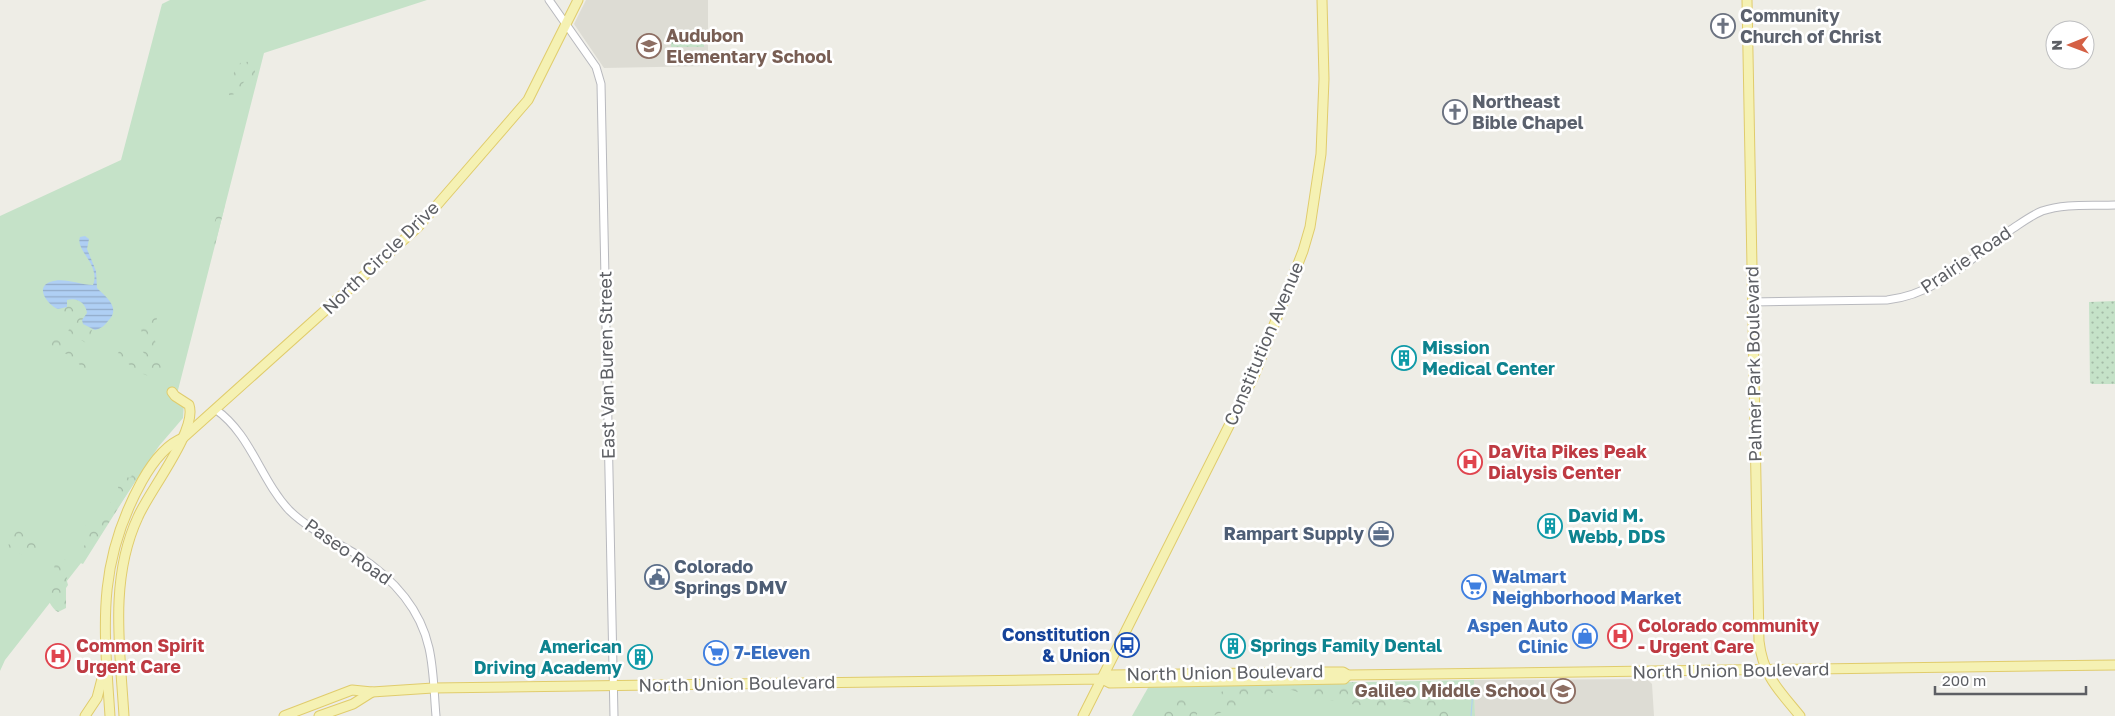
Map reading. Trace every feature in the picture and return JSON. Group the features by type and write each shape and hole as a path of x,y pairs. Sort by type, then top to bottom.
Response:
{"main road":[{"name":"North Circle Drive","path":"110,716 106,656 106,596 109,568 120,527 146,474 168,447 183,438 418,227 522,108 529,98 578,0"},
{"name":"Constitution Avenue","path":"1083,716 1254,376 1303,251 1310,227 1321,154 1324,79 1322,0"},
{"name":"Palmer Park Boulevard","path":"1747,0 1758,623 1761,658 1765,670 1771,681 1800,716"},
{"path":"172,392 175,396 187,402 191,409 191,418 183,438"},
{"name":"North Circle Drive","path":"124,716 119,622 121,572 129,539 137,517 178,450 183,438"},
{"path":"85,716 97,698 106,656"},
{"name":"North Union Boulevard","path":"284,716 352,690 372,692 433,688 1102,679 1110,683 1344,679 1348,675 2115,665"},
{"name":"North Union Boulevard","path":"319,716 353,704 372,692"}],"street":[{"name":"East Van Buren Street","path":"549,0 596,67 601,84 614,716"},
{"name":"Prairie Road","path":"1752,302 1887,300 1904,298 1935,285 2007,232 2041,212 2067,206 2115,205"},
{"name":"Paseo Road","path":"215,409 228,418 240,432 278,496 290,511 378,569 407,599 418,617 426,639 436,716"}],"shaded area":[{"name":"Audubon Elementary School","path":"586,0 708,0 708,66 604,68 574,24"},
{"name":"Galileo Middle School","path":"1647,679 1652,684 1654,716 1475,716 1474,680"}],"green space":[{"path":"170,0 427,0 264,53 176,398 184,402 183,418 159,446 81,563 5,660 0,671 0,216 121,160 162,4"},
{"path":"671,37 704,39 704,47 671,47"},
{"path":"252,61 255,66 255,75 250,81 245,80 237,93 229,96 230,79 240,63"},
{"path":"222,205 225,205 215,245 210,247 207,245"},
{"path":"72,298 82,303 87,313 84,316 87,328 92,330 90,338 86,343 68,332 73,318 70,315 56,311 54,307 58,309 67,307 67,299"},
{"path":"2115,301 2115,384 2092,384 2090,383 2089,302"},
{"path":"152,311 158,311 156,324 149,335 155,340 160,356 162,381 143,374 117,356 119,351 124,351 138,361 143,360 145,355 138,344 142,334 141,329 148,323"},
{"path":"41,335 59,340 88,357 91,365 85,370 73,358 45,342"},
{"path":"133,471 139,475 83,564 78,562 81,551 88,540 80,536 85,526 102,519 104,516 100,512 102,508 110,504 119,491 117,483 124,474 129,478 132,476 130,473"},
{"path":"16,527 24,528 32,539 46,544 46,551 32,557 22,555 8,547"},
{"path":"58,557 66,560 68,585 66,588 66,608 58,612 49,602 46,591 53,578"},
{"path":"1474,680 1475,716 1132,716 1149,686"},
{"path":"1374,682 1380,690 1438,702 1455,716 1434,716 1420,706 1404,702 1385,706 1357,705 1308,696 1292,690 1271,693 1212,716 1211,703 1229,684"},
{"path":"1195,696 1198,712 1196,716 1154,716 1180,699"}],"water":[{"path":"85,236 89,239 87,249 96,271 97,288 113,307 112,316 103,327 95,330 83,324 82,320 87,313 85,306 80,302 74,299 67,300 67,307 58,309 47,301 43,292 45,285 55,281 93,285 94,271 79,242 80,237"}],"waterway":[{"path":"1471,716 1473,690"}],"place":[{"name":"Community Church of Christ","path":"1723,26"},
{"name":"Audubon Elementary School","path":"649,46"},
{"name":"Northeast Bible Chapel","path":"1455,112"},
{"name":"Mission Medical Center","path":"1404,358"},
{"name":"DaVita Pikes Peak Dialysis Center","path":"1470,462"},
{"name":"David M. Webb, DDS","path":"1550,526"},
{"name":"Rampart Supply","path":"1381,534"},
{"name":"Colorado Springs DMV","path":"657,577"},
{"name":"Walmart Neighborhood Market","path":"1474,587"},
{"name":"Aspen Auto Clinic","path":"1585,636"},
{"name":"Colorado community - Urgent Care","path":"1620,636"},
{"name":"Constitution & Union","path":"1127,645"},
{"name":"Springs Family Dental","path":"1233,646"},
{"name":"7-Eleven","path":"716,653"},
{"name":"Common Spirit Urgent Care","path":"58,656"},
{"name":"American Driving Academy","path":"640,657"},
{"name":"Galileo Middle School","path":"1563,691"}]}
